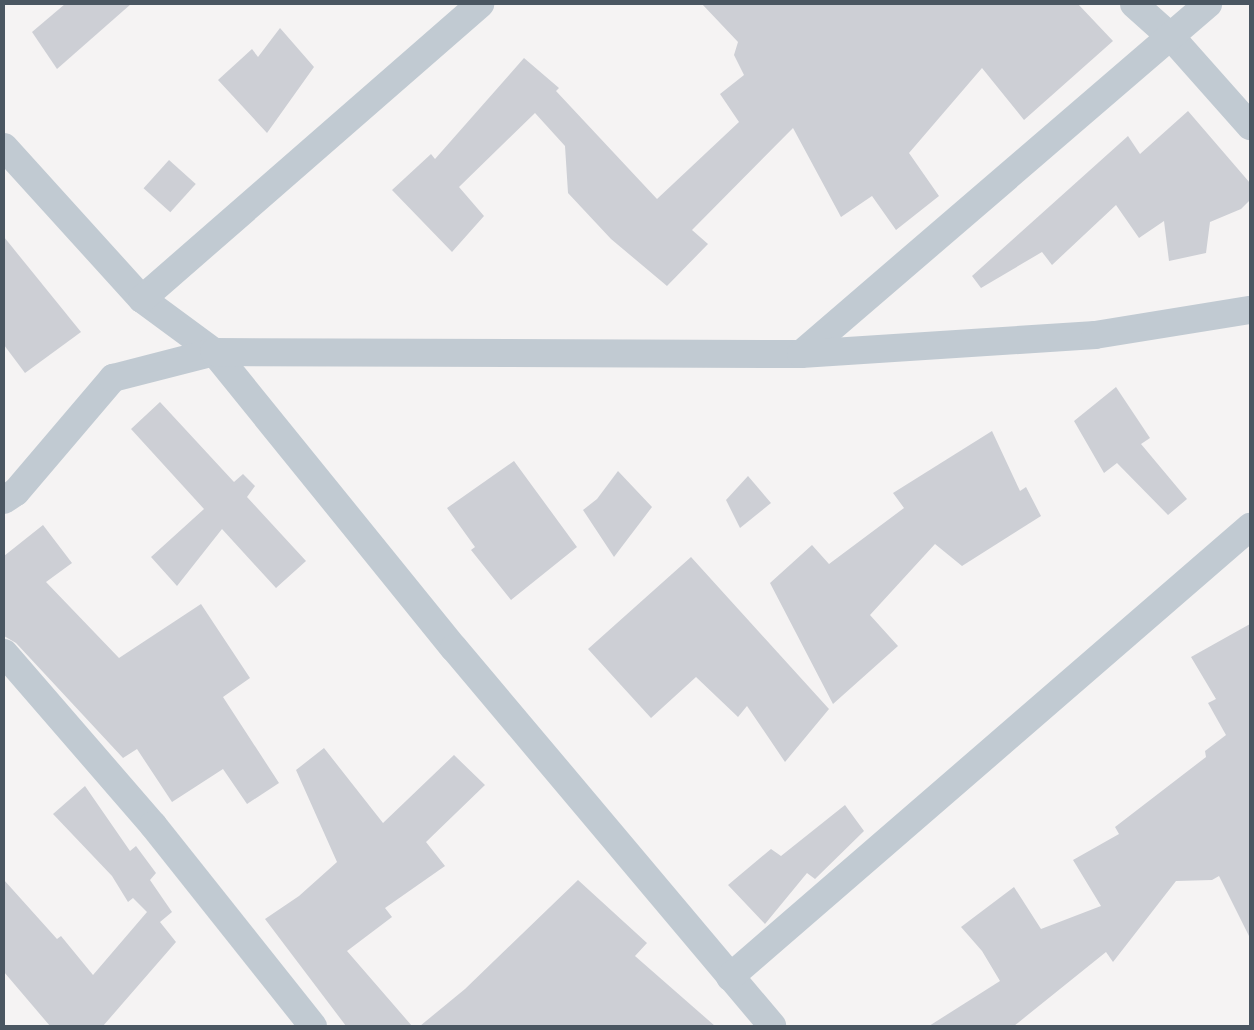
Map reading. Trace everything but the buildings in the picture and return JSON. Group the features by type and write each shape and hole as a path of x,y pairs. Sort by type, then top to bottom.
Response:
{"street":[{"path":"142,299 480,4"},
{"path":"1134,4 1172,38 1250,126"},
{"path":"801,354 1008,174 1172,38 1208,4"},
{"path":"4,147 142,299 214,352 454,648 772,1026"},
{"path":"4,500 16,492 113,378 214,352 801,354 1095,335 1250,310"},
{"path":"730,977 1250,527"},
{"path":"4,653 153,826 313,1026"}]}
